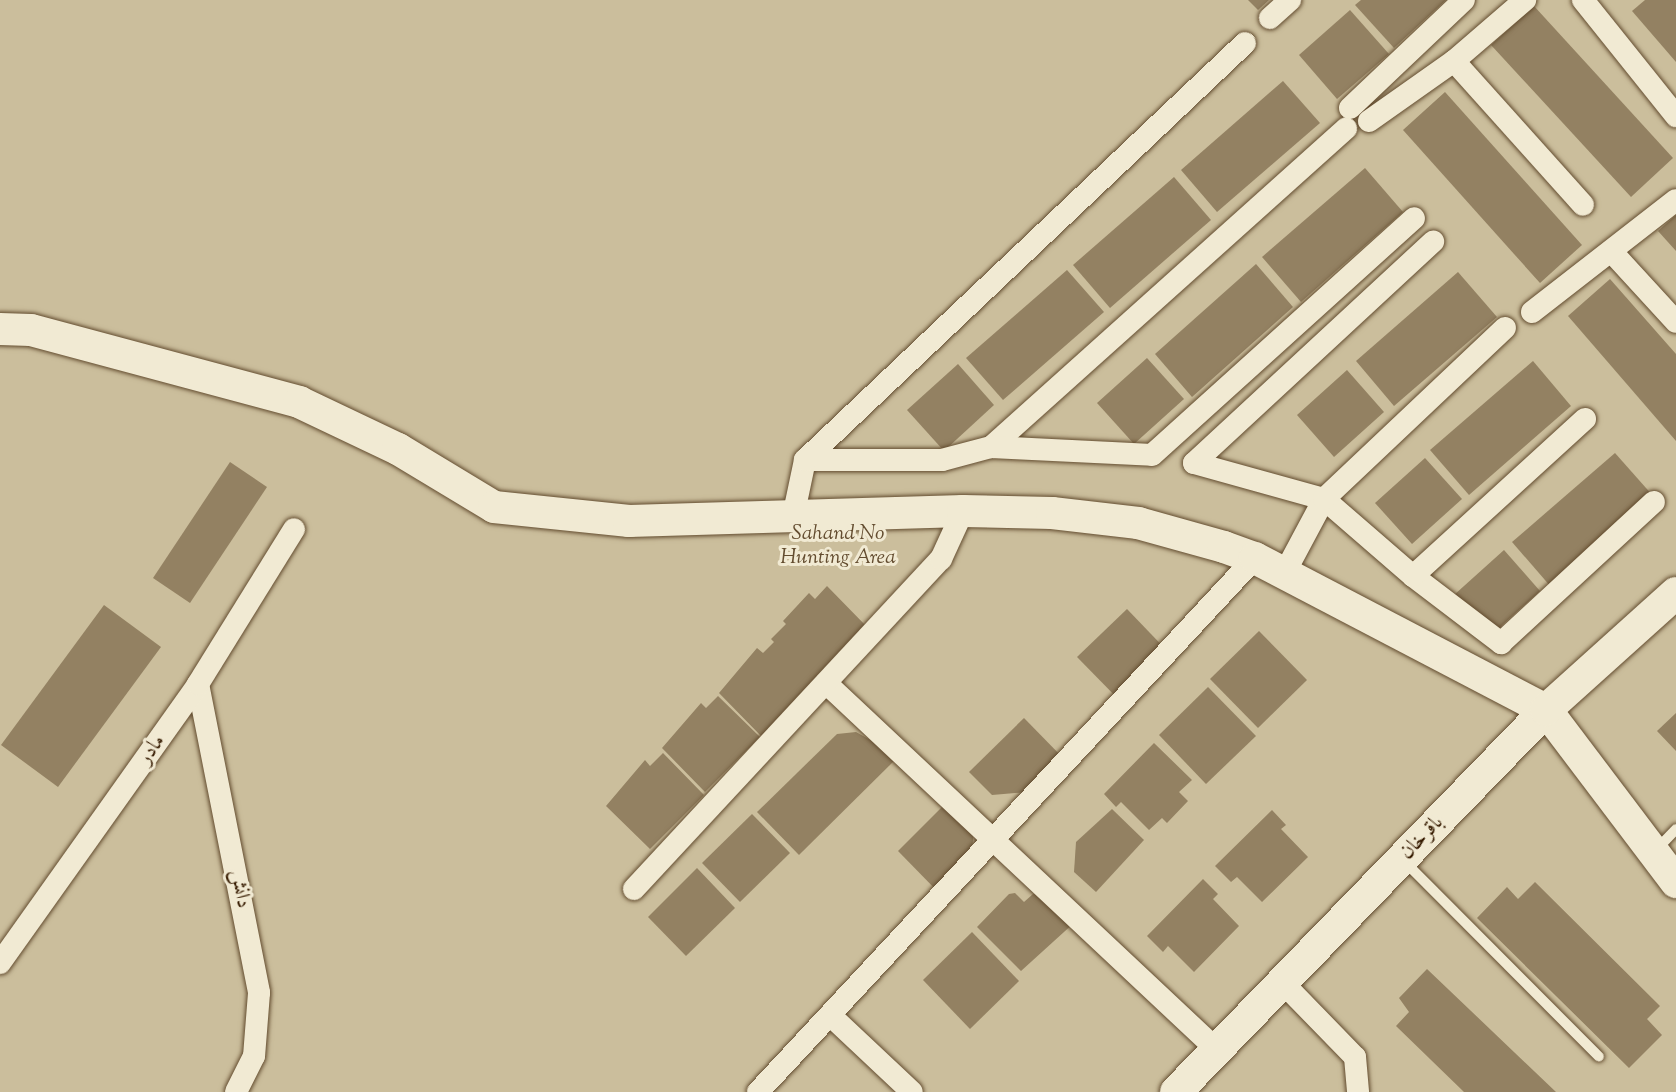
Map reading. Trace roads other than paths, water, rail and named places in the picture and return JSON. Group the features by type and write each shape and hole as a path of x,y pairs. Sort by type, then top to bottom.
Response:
{"street":[{"path":"1270,18 1290,0"},
{"path":"991,447 1348,119 1464,0"},
{"path":"1369,122 1454,61 1525,0"},
{"path":"1583,0 1676,117"},
{"path":"793,517 805,460 1245,43"},
{"path":"1454,61 1583,206"},
{"path":"1532,312 1676,200"},
{"path":"805,460 942,460 991,447 1152,454 1414,218"},
{"path":"1433,242 1194,463 1324,500 1413,576 1502,643 1654,502"},
{"path":"1611,250 1676,322"},
{"path":"1284,573 1324,500 1505,328"},
{"path":"0,329 32,330 299,402 398,449 494,507 629,521 963,511 1052,513 1138,523 1255,558 1546,710 1676,882"},
{"path":"1413,576 1585,419"},
{"path":"634,889 941,559 963,511"},
{"name":"مادر","path":"0,963 198,684 294,529"},
{"path":"758,1092 1255,558"},
{"name":"باقرخان","path":"1176,1092 1546,710 1676,593"},
{"path":"826,683 1217,1050"},
{"name":"دانش","path":"198,684 259,993 254,1056 236,1092"},
{"path":"1283,982 1355,1057 1358,1092"},
{"path":"830,1015 912,1092"}],"lane":[{"path":"1654,852 1676,828"},
{"path":"1402,859 1599,1057"}],"park label":[{"name":"Sahand No Hunting Area","path":"838,546"}]}
